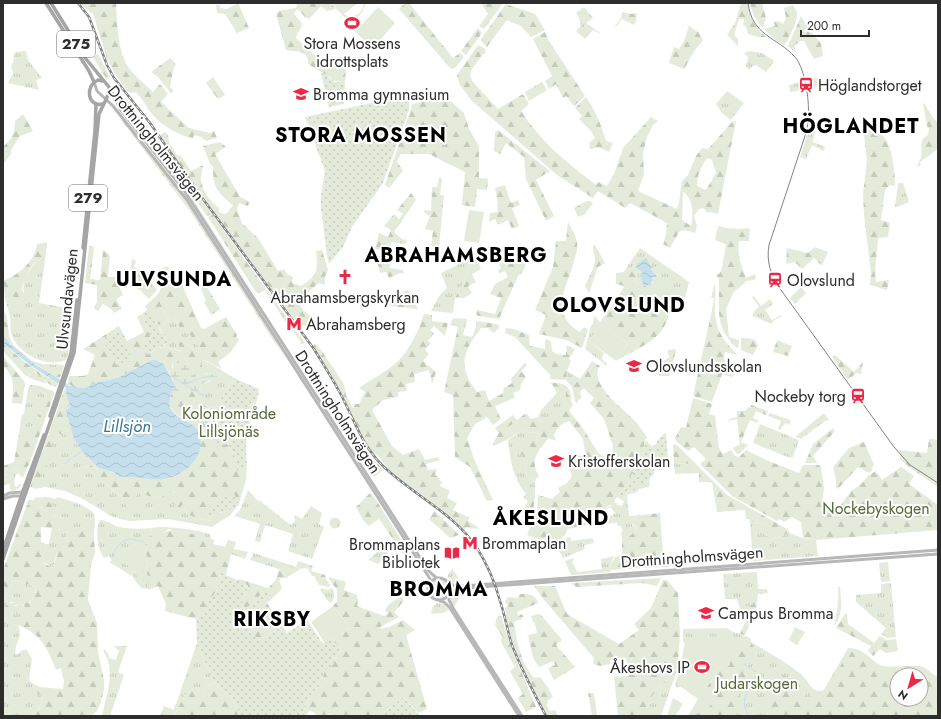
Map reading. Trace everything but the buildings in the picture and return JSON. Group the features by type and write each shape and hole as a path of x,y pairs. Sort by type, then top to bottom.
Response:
{"main road":[{"name":"Drottningholmsvägen","path":"46,3 83,62 94,82 97,91 107,99 118,112 187,200 430,573 437,578"},
{"name":"Drottningholmsvägen","path":"50,3 86,59 109,87 120,109 190,198 428,574 430,579 429,583"},
{"name":"Drottningholmsvägen","path":"83,62 92,79 89,92 96,104"},
{"path":"91,85 98,80 104,82"},
{"path":"96,104 103,104 107,99 109,87"},
{"path":"107,99 115,97"},
{"name":"Ulvsundavägen","path":"64,379 72,348 95,131 96,104"},
{"name":"Ulvsundavägen","path":"3,550 75,349 97,128 100,111 103,104"},
{"name":"Ulvsundavägen","path":"3,559 60,390"},
{"path":"3,497 22,494"},
{"name":"Drottningholmsvägen","path":"814,562 938,550"},
{"name":"Drottningholmsvägen","path":"448,583 456,586 476,586 938,554"},
{"path":"429,583 437,578"},
{"name":"275","path":"437,578 442,578 448,583"},
{"name":"275","path":"429,583 429,596 435,600 444,602 450,608 519,716"},
{"path":"448,583 450,588 450,602 453,608 522,716"},
{"name":"Drottningholmsvägen","path":"449,594 457,589 476,586"},
{"path":"440,601 445,599 449,594"}],"green space":[{"path":"79,3 116,3 120,46 126,64 153,92 160,84 168,94 161,102 189,128 210,133 214,131 217,138 206,141 201,137 194,135 193,139 181,135 156,119 135,92 128,92 117,77 107,59 93,14"},
{"path":"238,3 249,28 237,33 225,14 217,13 216,5 220,5 220,8 227,9"},
{"path":"296,3 331,3 336,9 327,11 321,6 309,19 297,9 294,14 302,23 296,38 329,67 334,67 342,61 346,67 345,82 332,81 331,78 308,64 308,59 304,53 286,50 276,14 279,11 295,8 297,6"},
{"path":"332,3 358,3 344,14 349,17 360,13 364,3 365,4 363,11 359,16 350,19 342,15"},
{"path":"405,3 409,3 453,58 460,53 464,57 455,68 451,69 399,9"},
{"path":"481,3 503,3 484,29 479,26 488,14"},
{"path":"741,3 748,3 754,22 766,37 758,37 748,34 746,27 743,24 744,19 739,19 734,35 738,39 738,46 727,35 735,23"},
{"path":"750,3 762,3 766,18 763,27 764,29 775,26 774,22 778,21 783,24 786,18 784,8 793,5 797,12 797,18 784,46 767,33 758,23"},
{"path":"506,4 535,14 545,30 531,37 521,26 507,20 487,47 481,39"},
{"path":"378,7 395,23 373,48 355,32"},
{"path":"584,7 593,18 586,23 600,33 593,30 585,39 576,31 581,26 576,13"},
{"path":"622,12 632,14 637,13 634,25 622,19 616,27 615,26 621,18"},
{"path":"801,16 808,29 821,43 823,56 814,59 804,41 800,41 794,46 797,54 788,46"},
{"path":"689,26 698,32 703,40 695,50 684,69 669,63 674,47 679,49 684,41"},
{"path":"478,28 482,33 466,55 461,51"},
{"path":"545,32 549,41 585,96 574,106 566,96 563,98 556,84 549,89 545,81 552,76 533,39"},
{"path":"478,45 484,48 486,53 483,54 472,69 470,75 472,81 498,109 523,94 529,104 521,111 537,133 575,169 596,185 598,182 607,186 614,174 623,148 651,117 658,121 653,125 647,137 643,153 644,174 638,191 677,209 682,181 688,175 696,156 702,148 708,149 732,122 736,121 718,214 708,213 703,208 699,209 694,216 697,226 695,233 684,230 679,232 670,248 663,244 666,235 667,223 630,203 625,208 598,191 593,198 557,175 472,101 460,85 457,75","holes":["707,158 712,160 716,173 706,190 697,186 700,171","683,192 691,202 691,226 682,220"]},
{"path":"26,51 28,60 42,78 36,80 39,90 8,83 13,73 11,66 15,52"},
{"path":"750,51 762,53 773,60 774,62 766,72 756,65 749,70 746,66 748,57 744,53"},
{"path":"98,54 110,77 107,80 93,57"},
{"path":"170,58 176,64 170,87 174,91 171,93 158,77 151,72"},
{"path":"321,73 327,75 334,82 345,82 344,104 329,107"},
{"path":"213,77 225,95 218,99 206,83"},
{"path":"821,77 822,86 790,92 789,85"},
{"path":"542,82 547,90 529,101 525,92"},
{"path":"727,91 744,103 731,120 722,113 716,104"},
{"path":"410,95 409,110 383,183 352,227 343,247 329,264 321,208 321,195 325,171 305,117"},
{"path":"445,96 464,113 469,129 479,146 479,178 488,179 487,190 477,189 475,207 462,205 465,172 429,154 401,154 397,161 403,171 389,188 385,185 412,104"},
{"path":"586,97 598,118 606,141 613,143 609,152 598,147 590,149 589,143 595,138 591,131 579,119 582,116 575,108"},
{"path":"119,98 126,98 212,214 207,216 173,165 130,107"},
{"path":"121,100 133,113 131,115 132,116 134,114 137,118 135,119 137,121 138,120 148,134 136,124 128,114 119,101"},
{"path":"924,103 938,123 938,149 920,162 921,165 917,167 922,155 922,142 928,135 929,129 927,126"},
{"path":"126,113 142,132 151,139 172,168 270,318 186,191 125,114"},
{"path":"23,114 33,131 20,136 11,150 11,154 3,164 3,147 12,136 15,121"},
{"path":"122,119 187,201 257,310 283,354 190,211 121,120"},
{"path":"866,121 883,136 889,146 894,167 895,186 890,185 885,190 881,220 890,223 888,237 878,238 875,273 876,282 889,280 887,290 870,285 871,273 863,194 867,160 863,126"},
{"path":"809,129 815,130 813,142 825,147 824,151 812,145 806,159 800,157"},
{"path":"498,130 550,171 536,180 554,216 546,221 526,179 524,157 506,143 500,154 494,151 495,132"},
{"path":"165,132 168,135 169,142 177,155 181,156 191,171 203,165 201,179 205,193 219,208 219,212 223,214 227,213 233,205 223,197 217,189 214,180 213,167 210,164 203,146 220,142 226,147 215,154 240,197 250,202 248,206 239,203 237,209 242,223 258,238 278,271 284,269 287,274 293,277 292,283 301,286 311,279 317,268 316,251 322,250 328,270 325,276 325,285 319,283 309,291 308,297 306,296 297,299 303,310 315,320 312,323 302,326 294,319 194,185 160,135"},
{"path":"439,177 442,179 440,195 444,195 439,247 431,246 433,231 425,229 430,216 424,212 425,210 431,211 432,187 437,187"},
{"path":"898,183 903,183 909,202 895,207"},
{"path":"505,185 511,203 518,200 520,205 512,208 519,226 512,229 508,220 498,225 495,219 489,222 490,213 498,212 495,188"},
{"path":"411,193 416,200 394,232 402,239 407,240 406,244 391,242 390,268 403,270 404,274 400,273 389,278 386,272 380,273 376,256 387,256 387,250 370,249 370,246 376,247 379,233 388,237 391,230 384,226 394,214 399,219 403,214 397,210"},
{"path":"587,201 593,203 585,214 578,217 574,208"},
{"path":"469,210 484,212 479,243 464,241"},
{"path":"212,214 266,289 260,293 256,292 208,217"},
{"path":"568,222 576,237 577,247 564,290 562,308 570,325 580,332 584,327 588,329 582,348 566,340 539,334 546,315 535,310 553,267 556,241 566,241"},
{"path":"718,226 732,229 726,244 715,240"},
{"path":"732,228 750,228 749,241 739,241 739,255 746,278 755,274 756,278 754,280 747,281 734,292 726,309 729,337 739,340 738,348 729,340 721,324 719,316 719,279 716,275 720,273 722,268 726,244"},
{"path":"47,242 45,260 37,260 30,268 22,287 24,301 11,298 5,299 3,281 15,275 25,267 33,257 37,244"},
{"path":"595,245 605,263 598,267 589,293 585,286 594,266 595,259 593,246"},
{"path":"89,246 94,247 90,279 100,280 103,250 110,256 108,277 117,277 117,282 123,295 116,299 122,309 114,313 110,308 103,304 98,311 94,309 97,302 97,285 85,283"},
{"path":"488,247 504,247 504,250 500,253 506,265 526,256 525,268 518,276 499,319 478,316 476,314 477,310 495,314 501,298 490,294 495,284 508,277 505,271 500,273 498,270 501,268 494,255 479,264 481,269 472,274 476,282 468,286 472,293 464,298 455,298 463,284 474,257"},
{"path":"815,247 828,252 821,265 814,258 802,269 795,262 786,264 787,248 808,253"},
{"path":"640,248 689,282 685,297 673,295 671,306 667,295 651,304 647,301 646,296 655,290 654,281 652,283 652,280 654,277 658,277 651,269 652,267 650,263 639,270 642,274 641,280 644,286 642,288 634,281 637,277 637,273 631,271 623,273"},
{"path":"474,257 463,284 455,298 453,313 431,311 439,296 447,288 441,273"},
{"path":"132,259 136,261 134,267 146,276 157,290 149,299 140,290 131,285 129,279"},
{"path":"37,260 45,260 39,303 62,307 72,312 68,354 66,360 59,362 43,361 28,354 21,349 11,334 10,315 5,299 24,292 23,288 25,279"},
{"path":"168,266 172,280 179,278 201,328 204,329 226,317 237,335 236,336 239,340 230,353 218,362 222,369 202,360 202,373 213,374 210,380 201,384 185,358 172,364 172,370 169,372 164,364 154,359 117,378 94,383 85,388 78,388 68,384 69,376 83,376 88,374 95,355 83,349 119,326 127,341 144,332 137,317 142,314 151,338 146,355 163,346 182,352 178,343 179,341 185,343 198,353 201,351 189,333 180,328 164,301 160,303 169,321 158,325 145,306 158,294 162,282 161,269"},
{"path":"630,271 637,273 638,276 634,281 642,288 644,286 651,285 654,281 658,285 655,290 647,296 649,299 647,301 650,304 662,288 667,295 670,309 665,325 654,338 647,344 616,361 628,344 600,322 619,296 624,286 616,284 616,273"},
{"path":"199,274 220,309 211,315 204,302 206,301 196,277"},
{"path":"715,283 715,313 718,327 723,338 738,355 725,352 724,358 728,372 734,374 732,377 722,374 712,402 693,396 712,310 714,298 711,298"},
{"path":"801,287 806,293 795,304 790,298"},
{"path":"266,289 305,343 300,344 301,342 293,331 292,332 265,290"},
{"path":"408,290 418,309 391,306 388,304 388,299"},
{"path":"754,296 761,306 770,299 773,304 765,310 772,320 781,315 782,316 773,321 772,324 752,316 755,310 759,307 752,297"},
{"path":"164,301 180,328 189,332 201,351 198,353 185,343 183,352 163,346 168,343 158,325 169,321 160,303"},
{"path":"3,307 7,317 9,336 13,345 32,361 42,364 45,368 61,375 59,379 28,359 6,340 2,332"},
{"path":"148,309 168,343 146,355 140,344 151,338 142,314"},
{"path":"424,314 432,315 432,321 448,323 445,336 434,326 430,330 434,333 428,341 431,343 425,350 429,354 423,361 436,372 432,384 429,370 414,374 415,382 406,384 407,391 398,392 398,397 383,400 372,410 392,446 403,455 419,449 425,460 438,457 440,460 426,464 428,470 437,469 435,475 440,478 439,480 442,482 440,486 450,491 447,498 457,503 453,510 468,517 470,516 468,521 479,528 471,529 467,527 465,529 467,535 446,514 388,469 379,457 372,452 355,423 342,394 313,346 315,344 321,350 344,384 346,395 353,408 355,404 359,404 365,392 359,388 383,373 401,358 416,334"},
{"path":"594,316 601,324 589,341 604,353 602,359 607,364 606,365 585,349"},
{"path":"454,318 467,319 463,335 472,337 476,327 476,321 497,324 499,326 494,333 488,328 481,328 470,344 465,359 467,375 471,383 477,392 485,390 489,401 503,393 504,388 512,383 511,379 521,367 525,363 527,365 521,371 526,377 521,384 520,390 513,393 515,398 495,406 501,419 493,425 487,417 475,424 467,438 474,459 493,500 487,501 470,467 455,457 453,395 444,392 458,327 450,325"},
{"path":"601,324 628,344 616,361 589,341"},
{"path":"506,328 514,329 529,335 530,346 545,349 545,339 551,341 552,351 557,354 566,355 567,345 575,349 569,359 571,361 567,371 566,380 550,379 550,375 515,337 505,333"},
{"path":"117,330 133,360 118,368 102,339"},
{"path":"741,338 755,340 758,345 753,355 741,350"},
{"path":"777,340 792,346 788,356 773,352"},
{"path":"3,344 45,376 59,382 57,386 55,387 49,384 34,371 28,375 25,375 3,351"},
{"path":"674,349 676,350 670,376 659,376 658,364 670,357 667,352"},
{"path":"835,355 854,372 863,362 861,374 856,373 848,380 832,357"},
{"path":"3,356 25,383 22,404 12,403 13,383 10,374 3,366"},
{"path":"181,357 185,358 201,384 200,389 196,392 189,394 186,391 175,395 172,392 175,385 169,372 172,370 172,364 177,362"},
{"path":"202,360 234,378 216,407 206,409 206,406 199,402 196,392 200,389 201,384 209,382 213,374 202,373"},
{"path":"592,361 600,366 597,373 598,380 602,388 615,403 634,420 647,438 645,440 641,462 632,474 626,487 617,496 614,502 618,504 614,506 610,505 599,512 594,511 586,516 587,525 568,529 556,547 527,535 537,511 538,495 552,499 560,492 558,488 567,483 572,476 568,465 572,463 575,455 586,457 583,439 569,421 560,426 554,435 556,441 549,438 541,447 536,456 535,465 539,476 535,482 528,477 521,452 528,445 529,439 537,439 540,434 532,432 527,433 524,428 528,425 508,427 514,435 494,446 492,445 499,433 495,428 513,415 517,420 526,413 531,419 538,417 540,421 544,423 555,409 565,406 566,390 559,386 553,386 550,382 561,384 566,386 570,391 571,402 573,405 569,411 582,427 599,454 608,458 612,456 613,446 604,419 590,403 594,398 584,388 580,392 582,397 576,403 572,387 580,379"},
{"path":"42,364 64,366 61,375 45,368"},
{"path":"33,371 47,384 25,375 29,375"},
{"path":"567,371 580,379 572,387 566,380"},
{"name":"Koloniområde Lillsjönäs","path":"234,378 259,389 247,436 247,467 235,471 235,457 228,444 215,446 210,430 199,416 199,413 206,409 216,407"},
{"path":"30,385 37,385 35,387 47,398 35,425 28,428 20,427 22,414 24,414"},
{"path":"37,385 53,391 54,394 30,462 23,477 15,468 10,474 3,475 3,466 14,462 20,427 28,428 35,425 47,398 35,388"},
{"path":"553,386 559,386 566,390 565,407 548,418 544,423 540,421 538,417 541,410 557,392"},
{"path":"65,388 69,391 74,439 81,450 119,477 90,465 85,467 133,508 137,492 158,498 171,492 178,491 177,510 183,504 187,514 199,519 212,521 209,518 219,513 235,509 230,515 212,527 168,519 130,521 111,516 83,499 65,491 45,487 36,489 30,487"},
{"path":"186,391 196,392 199,402 206,406 206,409 199,413 202,420 210,430 212,440 228,444 235,457 235,471 247,467 246,479 239,504 233,493 209,518 213,521 199,519 187,514 183,504 177,511 174,509 177,500 177,491 158,498 137,493 133,508 128,510 123,498 85,467 90,465 96,469 106,471 119,477 130,476 152,479 169,478 181,472 193,463 198,430 188,421 174,413 169,403 172,392 175,394"},
{"path":"68,392 66,402 69,406 64,411 69,426 61,427 63,433 67,434 69,430 72,433 72,438 66,438 66,435 60,434 56,431 50,439 52,445 51,450 54,452 50,454 50,459 45,463 47,466 45,469 41,470 40,479 34,485 34,479 63,394"},
{"name":"Nockebyskogen","path":"693,398 712,404 709,414 715,416 719,448 723,454 731,450 735,456 739,457 746,450 799,473 803,465 819,465 821,467 824,488 822,502 826,507 831,509 839,507 851,491 860,485 869,475 876,471 882,480 901,467 914,476 909,484 938,505 938,530 816,540 803,538 801,522 792,517 784,522 779,519 777,521 732,496 700,464 706,459 694,447 688,451 676,441 675,438 681,427 686,428"},
{"path":"751,405 768,411 766,415 756,411 753,418 759,421 757,423 750,420 741,442 748,445 739,454 737,454 733,448 740,444 737,419 728,420 737,417 737,411 745,411 748,407 750,408"},
{"path":"770,413 790,420 790,425 785,423 780,430 778,429 781,421 768,416"},
{"path":"824,413 829,420 825,421 801,439 795,437"},
{"path":"523,417 529,425 514,435 508,427"},
{"path":"760,424 799,440 793,457 790,458 753,443"},
{"path":"524,428 527,433 532,432 540,434 537,439 521,452 528,477 535,482 535,494 526,494 518,482 510,454 508,440"},
{"path":"833,428 835,431 813,456 817,463 805,463 813,444"},
{"path":"665,433 668,458 662,470 654,469 654,474 645,487 637,484 636,490 628,491 624,499 617,496 626,487 632,474 641,462 645,440 653,447"},
{"path":"929,439 938,440 938,487 900,459 899,450 927,453"},
{"path":"864,442 874,465 871,468 873,470 869,473 858,467 838,489 836,487 833,467 849,448"},
{"path":"362,444 383,470 374,477 355,448"},
{"path":"675,444 727,495 787,529 790,533 765,542 763,538 775,531 764,524 750,522 749,519 746,519 745,510 717,512 712,483 699,482 699,473 692,464 674,463 673,445"},
{"path":"674,463 692,464 699,473 675,474"},
{"path":"15,468 23,478 18,473 16,474 14,482 15,486 17,487 19,484 21,485 19,488 11,492 9,484 3,485 3,475 10,474"},
{"path":"650,478 649,487 639,489 637,492 627,495 629,516 642,515 634,519 627,519 637,529 631,535 622,539 621,532 623,531 621,526 618,526 617,523 599,524 600,521 602,522 615,513 610,507 599,512 613,505 622,506 624,501 616,497 617,496 624,499 628,491 635,490 637,483 645,487"},
{"path":"248,490 258,501 259,500 292,525 295,520 295,515 302,519 311,506 322,513 319,524 324,527 312,559 288,551 293,534 265,525 260,542 255,541 260,524 235,516 241,508"},
{"path":"233,493 239,504 235,509 219,513 209,518 207,508"},
{"path":"370,493 415,561 411,565 396,544 389,549 386,546 393,539 379,519 369,526 363,520 356,507"},
{"path":"526,494 535,494 533,515 523,510 528,501 523,498"},
{"path":"46,497 56,499 57,497 88,508 92,511 95,518 94,536 89,530 84,528 76,537 74,533 69,530 65,539 68,542 68,545 65,549 57,552 53,568 43,562 46,544 49,544 52,528 59,530 65,527 58,519 43,507 39,507 31,502 26,507 28,500"},
{"path":"36,501 39,507 42,508 45,503 52,502 56,512 53,516 61,520 66,527 57,530 41,527 41,542 46,544 43,563 53,568 57,551 56,548 61,550 65,549 68,545 68,542 65,539 69,530 68,527 75,528 74,533 76,536 81,529 84,528 89,530 94,536 95,553 91,565 88,600 97,623 98,652 104,680 104,689 97,711 91,716 34,716 42,702 40,695 33,691 33,684 40,687 63,689 64,681 61,668 56,670 43,643 33,633 18,625 20,625 20,617 22,612 17,613 16,611 21,610 25,606 20,604 13,606 13,608 7,609 6,606 9,603 14,603 22,599 29,604 35,594 36,587 14,580 12,581 3,602 3,570 26,507 31,502"},
{"path":"435,511 459,535 450,538 429,519"},
{"path":"660,513 663,556 674,556 674,566 611,570 610,565 615,557 622,554 622,539 631,535 637,529 633,524 629,524 624,519 625,517 634,519 642,515"},
{"path":"335,517 339,519 341,523 339,527 335,529 331,527 329,523 331,519"},
{"path":"100,520 123,528 152,528 145,549 147,557 146,571 154,575 156,579 148,589 141,588 132,576 109,562 112,560 109,556 104,558 98,539 98,524"},
{"path":"750,522 764,524 776,531 765,542 790,533 805,539 816,540 818,556 753,561"},
{"path":"157,527 171,527 203,532 210,534 211,539 215,540 213,544 209,539 186,532 182,534 169,529 163,533"},
{"path":"157,527 163,533 175,531 182,534 186,532 209,539 213,544 232,550 226,575 221,574 217,590 196,619 165,611 166,604 158,586 148,590 149,583 156,579 154,575 148,576 146,571 147,557 145,549 152,528"},
{"path":"567,537 570,537 571,541 593,538 594,543 584,545 585,549 563,558 559,551 560,547 562,548 565,543 564,542"},
{"path":"228,540 236,542 234,549 248,552 245,559 231,554 231,550 225,547"},
{"path":"133,545 139,550 143,548 145,570 141,581 130,567 115,557 115,552 119,546 122,550"},
{"path":"383,547 388,554 378,564 368,560"},
{"path":"251,552 296,567 299,570 286,578 282,568 279,569 250,560 253,554"},
{"path":"614,556 610,565 611,572 572,575 565,561 573,558 574,560 572,561 577,572 602,569 601,559"},
{"path":"298,561 313,566 311,571 325,575 330,585 329,587 319,585 308,569 302,568 299,570 296,567"},
{"path":"888,562 890,581 881,582 879,563"},
{"path":"281,568 286,578 281,578 279,580 282,589 267,603 282,626 260,640 248,631 248,626 251,613 255,611 265,591 249,606 244,608 241,606 248,586 242,581 243,580 268,588 276,580 279,569"},
{"path":"452,569 462,585 454,584 448,578 448,575"},
{"path":"757,572 758,589 767,589 768,593 758,594 757,603 754,601 752,605 746,607 740,599 725,599 723,574"},
{"path":"221,573 237,580 243,580 248,586 241,606 244,608 249,606 265,591 269,596 255,611 251,613 248,626 248,631 260,640 282,626 287,633 307,620 323,644 331,638 341,649 330,669 325,670 321,684 310,696 302,716 241,716 231,696 214,683 197,643 196,619 217,590"},
{"path":"329,577 346,582 344,590 357,595 357,606 384,616 388,613 385,610 388,606 395,600 402,597 404,601 394,612 399,617 380,627 381,629 389,627 403,620 415,630 406,635 427,709 418,713 403,697 380,716 332,716 330,714 326,716 315,716 316,715 314,712 309,711 306,716 302,716 310,696 321,684 325,669 330,669 341,649 332,640 350,628 333,606 337,601 337,590"},
{"path":"661,578 657,586 642,583 576,587 571,583"},
{"path":"439,579 446,582 449,589 446,596 439,599 432,596 429,589 432,582"},
{"path":"14,580 36,587 35,594 28,605 21,602 11,602 6,606 15,606 20,604 25,607 20,617 20,625 18,625 20,633 15,651 16,655 23,650 27,650 32,659 29,680 33,684 33,691 40,695 42,702 34,716 3,716 3,602 12,581"},
{"path":"663,580 667,580 678,593 680,635 676,673 655,691 644,716 618,716 614,677 628,676 626,658 610,660 610,664 600,666 593,664 594,658 534,586 555,586 567,614 619,644 639,630 634,624 651,608"},
{"path":"891,583 896,637 887,638 881,634 886,628 856,602 856,595 881,593 881,584"},
{"path":"838,587 840,587 841,612 834,626 838,607"},
{"path":"321,588 328,590 332,588 334,596 331,603 320,590"},
{"path":"457,590 462,590 454,607 451,595"},
{"path":"520,594 531,595 538,603 517,612 518,616 522,614 523,616 522,619 514,622 516,637 522,659 534,678 540,677 547,686 553,697 548,700 547,706 550,711 555,710 558,716 547,716 515,649 510,635 505,608 508,606 505,602 508,597 518,598"},
{"path":"737,599 741,599 746,607 752,605 754,601 757,603 754,616 745,635 739,634 745,623"},
{"path":"437,603 444,604 449,610 443,613 432,614 433,607"},
{"path":"333,606 350,628 332,640 331,638 325,643 311,622"},
{"path":"538,614 541,615 562,640 556,645 575,667 554,680 548,668 555,665 554,661 539,667 533,658 528,635 537,633 535,623 531,616"},
{"path":"845,614 847,614 848,624 874,643 880,636 887,640 896,639 898,651 886,653 880,649 873,656 868,651 871,646 836,628"},
{"path":"501,616 513,652 536,707 526,712 518,698 523,694 510,671 515,667 501,642 502,636 495,625 497,617"},
{"path":"795,627 805,632 797,645 789,640"},
{"name":"Judarskogen","path":"727,628 751,639 751,642 777,657 801,674 816,691 824,690 848,648 859,650 878,664 889,667 889,707 929,707 929,671 938,677 938,716 688,716 698,699 680,686 678,688 675,685 681,666 684,644 685,648 685,643 683,642 683,629","holes":["698,652 721,666 699,699"]},
{"name":"Åkeshovs IP","path":"728,636 730,651 725,659 730,664 726,669 721,666 699,699 677,684 683,664 685,640 698,640 698,637"},
{"path":"747,640 751,642 757,652 755,655 745,655 749,665 746,667 741,667 740,664 737,663 737,668 745,672 748,678 742,692 734,700 737,716 688,716 721,666 730,664 725,659 734,647 737,648 741,645 741,643"},
{"path":"197,643 214,683 207,686 203,693 185,694 174,716 160,716 164,706 174,710"},
{"path":"114,646 127,646 118,672 124,675 110,716 102,716 110,680 109,665 103,650 105,650 109,655 109,658 116,660 119,651"},
{"path":"849,651 858,652 878,667 918,666 920,667 889,667 889,707 929,707 929,673 938,678 938,716 766,716 766,705 769,693 779,678 784,675 789,679 798,675 802,679 804,691 792,696 793,700 796,701 806,696 809,708 813,707 811,692 820,692 824,690"},
{"path":"676,673 661,716 644,716 655,691"},
{"path":"214,683 231,696 241,716 174,716 185,694 193,691 203,693 207,686"},
{"path":"713,683 719,686 714,700 710,706 697,714 693,711"},
{"path":"588,693 594,693 597,716 592,716"},
{"path":"403,697 420,716 380,716"},
{"path":"673,698 683,704 675,716 667,716"}],"water":[{"path":"646,258 652,267 651,269 658,277 653,277 651,285 644,286 641,280 642,273 636,267 637,264"},
{"name":"Lillsjön","path":"3,335 11,345 36,365 70,386 72,385 78,388 85,388 94,383 117,378 154,359 164,364 175,385 170,400 171,409 176,415 191,423 199,432 201,445 197,458 181,473 163,479 119,477 113,472 99,468 81,450 74,439 66,410 70,408 66,388 34,368 3,344"}],"waterway":[{"path":"171,376 209,399"},
{"path":"200,378 211,376 217,377"},
{"path":"185,384 198,379"},
{"path":"74,457 82,451"},
{"path":"65,463 72,458"},
{"path":"113,554 118,546 125,540 133,539 144,542"},
{"path":"744,664 756,672"},
{"path":"749,716 744,705 748,690 757,675"}],"tram line":[{"path":"748,3 750,14 754,23 766,35 788,50 799,63 808,97 808,123 805,136 769,245 768,257 770,269 781,290 894,447 910,465 938,483"}],"railway":[{"path":"78,3 89,17 107,65 114,78 150,123 200,195 314,349 337,387 369,450 394,476 445,514 468,536 477,548 496,587 510,639 516,654 546,716"}],"place":[{"name":"Stora Mossens idrottsplats","path":"352,23"},
{"name":"Höglandstorget","path":"806,85"},
{"name":"Bromma gymnasium","path":"301,94"},
{"name":"Abrahamsbergskyrkan","path":"345,277"},
{"name":"Olovslund","path":"775,280"},
{"name":"Abrahamsberg","path":"294,324"},
{"name":"Olovslundsskolan","path":"634,366"},
{"name":"Nockeby torg","path":"858,396"},
{"name":"Kristofferskolan","path":"556,461"},
{"name":"Brommaplan","path":"470,543"},
{"name":"Brommaplans Bibliotek","path":"452,553"},
{"name":"Campus Bromma","path":"706,613"},
{"name":"Åkeshovs IP","path":"702,667"}],"district":[{"name":"HÖGLANDET","path":"851,126"},
{"name":"STORA MOSSEN","path":"361,135"},
{"name":"ABRAHAMSBERG","path":"456,255"},
{"name":"ULVSUNDA","path":"174,279"},
{"name":"OLOVSLUND","path":"619,305"},
{"name":"ÅKESLUND","path":"551,518"},
{"name":"BROMMA","path":"439,589"},
{"name":"RIKSBY","path":"272,619"}]}
